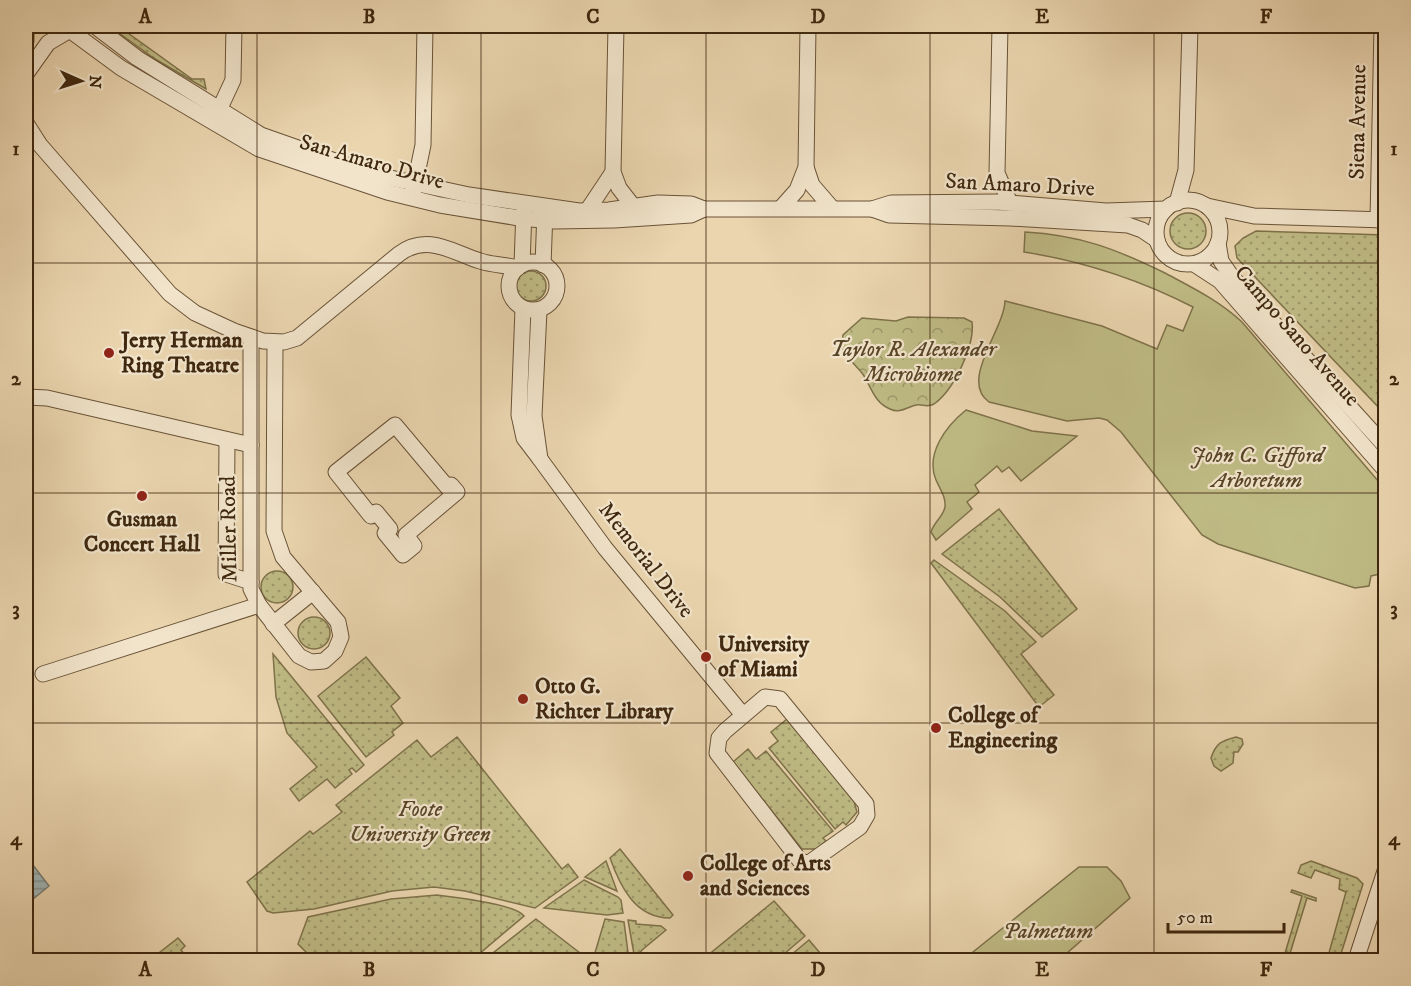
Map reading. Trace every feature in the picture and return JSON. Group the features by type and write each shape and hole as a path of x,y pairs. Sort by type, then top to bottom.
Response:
{"street":[{"path":"26,26 26,41"},
{"name":"San Amaro Drive","path":"95,26 137,58 273,140 372,174 413,192"},
{"path":"202,114 220,108 233,80 234,26"},
{"path":"413,192 423,145 425,26"},
{"path":"616,26 613,172 619,188 633,206"},
{"path":"808,26 806,166 812,185 831,207"},
{"path":"1000,26 997,172 1010,203"},
{"path":"1190,26 1186,170 1171,206 1157,226 1157,240 1163,252 1174,261 1194,264 1209,257 1219,238 1254,216"},
{"name":"Siena Avenue","path":"1382,26 1382,220"},
{"path":"26,74 48,43 67,28"},
{"name":"San Amaro Drive","path":"67,28 121,68 202,114 216,125 274,156 413,192 545,214 643,218 691,215 704,209"},
{"path":"26,123 40,145 170,294 195,313 251,337 275,343 297,338 411,247 438,245 482,262 520,266 536,262 554,275 557,289 551,302 539,310 523,308 513,300 509,283 482,262"},
{"path":"782,208 797,190 806,166"},
{"path":"586,211 613,172"},
{"path":"982,203 997,172"},
{"path":"1171,206 1191,201 1254,216 1382,220"},
{"name":"San Amaro Drive","path":"872,209 891,203 1010,203 1106,211 1171,206"},
{"name":"San Amaro Drive","path":"545,214 609,210 633,206 691,204 704,209 831,207 872,209 889,215 1128,225 1142,230 1157,240"},
{"path":"996,218 1005,210 1033,205"},
{"path":"1205,205 1218,220 1219,238"},
{"path":"509,283 520,266 524,211"},
{"path":"543,265 545,214"},
{"name":"Campo Sano Avenue","path":"1219,238 1221,261 1232,277 1380,430 1386,447"},
{"name":"Campo Sano Avenue","path":"1194,264 1220,281 1386,471"},
{"name":"Memorial Drive","path":"523,308 519,416 524,438 605,548 743,715"},
{"name":"Memorial Drive","path":"539,310 534,416 540,459"},
{"name":"Miller Road","path":"251,337 251,589 259,605 299,656 311,662 324,661 335,651 341,637 338,622 283,557 274,531 275,343"},
{"path":"26,397 47,398 251,445"},
{"path":"395,425 448,488 451,485 457,492 406,535 414,546 403,555 385,533 390,529 376,512 371,516 336,472 395,425"},
{"path":"227,440 226,574 251,582"},
{"path":"273,624 313,592"},
{"path":"43,674 259,605"},
{"path":"765,697 780,699 866,804 867,815 860,827 816,860 809,863 801,862 720,760 717,753 719,738 743,715 765,697"},
{"path":"1356,960 1386,868"}],"green space":[{"path":"109,26 118,26 192,79 204,79 206,89 155,59"},
{"path":"1188,213 1201,218 1206,231 1201,244 1188,249 1175,244 1170,231 1175,218"},
{"path":"1256,231 1385,235 1386,409 1382,411 1237,258 1235,246 1243,238"},
{"name":"John C. Gifford Arboretum","path":"1025,232 1081,240 1130,257 1205,295 1242,322 1385,489 1385,573 1371,576 1369,586 1355,588 1218,544 1202,535 1121,432 1107,420 1099,418 1067,421 989,402 981,393 979,381 981,368 1003,313 1005,301 1102,326 1157,349 1167,325 1183,331 1193,307 1111,273 1024,252"},
{"path":"531,271 541,276 546,286 541,296 531,301 521,296 516,286 521,276"},
{"name":"Taylor R. Alexander Microbiome","path":"908,317 964,318 972,322 972,332 967,354 956,378 934,404 894,410 880,402 862,373 841,348 843,335 862,318 896,321"},
{"path":"966,410 1032,431 1077,436 1021,481 1009,467 1002,472 997,466 975,485 979,492 967,502 972,509 936,540 931,532 942,514 945,503 933,470 935,451 951,424"},
{"path":"999,509 1077,609 1042,637 1000,597 942,554"},
{"path":"934,560 1005,611 1036,642 1021,654 1054,695 1039,707 931,563"},
{"path":"277,571 289,575 293,587 289,599 277,603 265,599 261,587 265,575"},
{"path":"314,617 326,621 330,633 326,645 314,649 302,645 298,633 302,621"},
{"path":"273,654 364,765 356,772 352,768 349,770 352,774 335,788 327,779 299,801 290,789 317,767 287,733 276,697"},
{"path":"366,657 400,698 391,706 403,723 392,732 394,735 366,757 318,696"},
{"path":"787,719 854,801 857,812 846,825 843,822 835,829 769,748 778,741 771,732"},
{"name":"Foote University Green","path":"457,737 562,869 568,864 578,877 535,908 465,891 434,887 392,891 314,909 273,913 267,911 247,882 310,831 313,834 342,812 336,805 417,740 431,757"},
{"path":"1236,737 1242,739 1243,744 1238,752 1234,752 1233,763 1221,771 1214,766 1211,758 1213,753 1220,743"},
{"path":"748,749 756,759 766,751 833,831 823,838 826,841 817,849 802,849 733,762"},
{"path":"620,849 673,915 670,918 647,913 624,889 610,858"},
{"path":"606,861 617,891 585,877"},
{"path":"1311,861 1357,878 1363,884 1339,960 1327,960 1346,892 1339,889 1340,879 1315,870 1311,878 1298,873 1301,865"},
{"name":"Palmetum","path":"1079,867 1107,867 1121,881 1130,898 1059,960 963,960"},
{"path":"584,880 618,897 621,900 623,913 607,915 544,908"},
{"path":"1292,890 1316,898 1316,901 1307,898 1288,960 1283,960 1302,896 1291,892"},
{"name":"Foote University Green","path":"437,895 497,905 519,912 524,916 472,960 314,960 298,944 308,917 391,899"},
{"path":"774,901 805,936 777,960 708,958 707,956"},
{"path":"536,919 589,960 484,960"},
{"path":"605,919 624,922 629,960 598,960 594,956"},
{"path":"628,920 636,921 636,924 661,926 666,930 642,950 635,960"},
{"path":"178,938 185,946 181,950 185,955 178,960 150,960"},
{"path":"809,940 826,960 785,960"}],"water":[{"path":"26,856 49,886 26,905"}],"place":[{"name":"Jerry Herman Ring Theatre","path":"109,353"},
{"name":"Gusman Concert Hall","path":"142,496"},
{"name":"University of Miami","path":"706,657"},
{"name":"Otto G. Richter Library","path":"523,699"},
{"name":"College of Engineering","path":"936,728"},
{"name":"College of Arts and Sciences","path":"688,876"}]}
